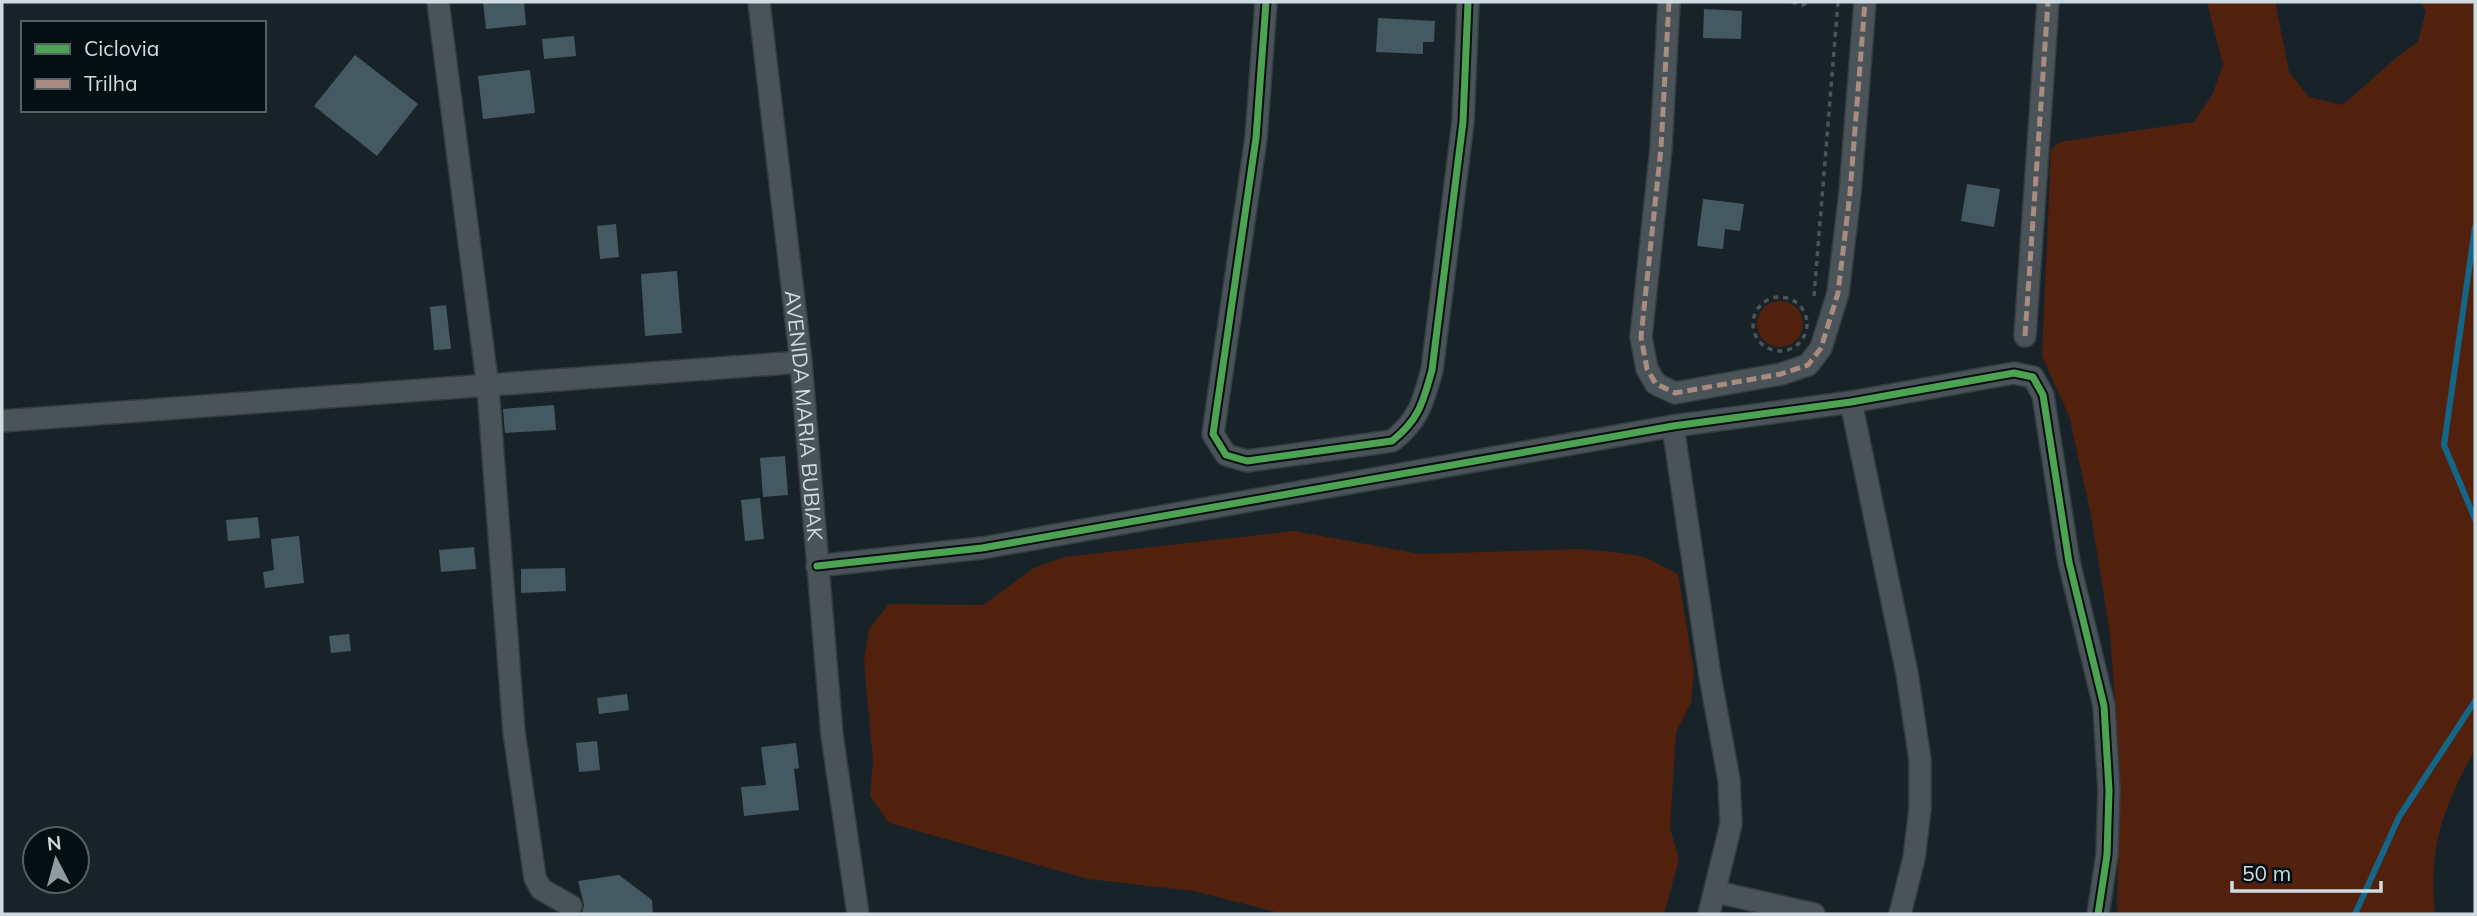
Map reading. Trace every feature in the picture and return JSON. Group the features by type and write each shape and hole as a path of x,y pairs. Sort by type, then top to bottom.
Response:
{"street":[{"path":"438,2 488,388 523,805 535,878 541,889 571,906"},
{"name":"AVENIDA MARIA BUBIAK","path":"759,2 801,362 832,735 858,914"},
{"path":"1266,2 1256,138 1213,434 1227,455 1247,460 1392,441 1409,428 1422,405 1432,370 1464,122 1468,2"},
{"path":"1669,2 1661,148 1642,352 1656,384 1675,393 1781,374 1808,365 1821,348 1838,293 1850,193 1865,2"},
{"path":"2025,336 2048,2"},
{"path":"2,421 488,388 801,362"},
{"path":"817,566 982,548 1672,426 1851,402 2014,373 2033,377 2043,395 2069,562 2104,706 2109,790 2108,855 2098,914"},
{"path":"1851,402 1907,673 1920,760 1920,809 1914,858 1900,914"},
{"path":"1672,426 1708,664 1729,780 1731,824 1709,914"},
{"path":"1716,892 1814,914"}],"path":[{"path":"1792,2 1803,5 1810,2"},
{"path":"1807,317 1798,303 1782,297 1773,298 1758,307 1752,324 1754,333 1764,347 1787,351 1801,342 1806,335 1807,317 1813,308 1838,2"}],"shaded area":[{"path":"2207,2 2275,2 2289,72 2309,97 2342,105 2418,42 2426,11 2420,2 2475,2 2475,750 2454,790 2440,829 2434,869 2435,914 2117,914 2120,772 2110,634 2091,515 2069,416 2042,356 2051,149 2060,142 2194,122 2212,95 2223,65"},
{"path":"1780,301 1796,308 1803,324 1796,340 1780,347 1764,340 1757,324 1764,308"},
{"path":"1294,531 1421,554 1581,549 1614,552 1645,557 1678,574 1694,672 1691,703 1676,732 1670,828 1679,859 1664,914 1284,914 1194,891 1088,879 889,823 870,796 873,762 864,661 869,629 889,604 983,605 1034,568 1064,557"}],"building":[{"path":"483,2 524,2 526,25 486,29"},
{"path":"1704,9 1742,11 1741,39 1703,38"},
{"path":"1378,18 1435,21 1434,42 1423,42 1423,54 1376,52"},
{"path":"574,36 576,56 544,59 542,39"},
{"path":"355,55 418,104 377,156 314,106"},
{"path":"530,70 535,113 483,119 478,76"},
{"path":"1967,184 2000,189 1994,227 1961,221"},
{"path":"1703,199 1744,204 1740,231 1725,229 1723,249 1697,246"},
{"path":"616,224 619,257 600,259 597,226"},
{"path":"677,271 682,333 645,336 641,274"},
{"path":"446,305 451,349 434,350 430,307"},
{"path":"554,405 556,430 505,433 503,409"},
{"path":"785,456 788,495 763,497 760,458"},
{"path":"760,498 764,539 745,541 741,500"},
{"path":"258,517 260,538 228,541 226,520"},
{"path":"299,536 304,583 265,588 263,572 274,570 271,539"},
{"path":"474,547 476,569 441,572 439,550"},
{"path":"565,568 566,591 521,593 521,569"},
{"path":"349,634 351,651 331,653 329,636"},
{"path":"627,694 629,710 599,714 597,698"},
{"path":"597,741 600,770 579,772 576,743"},
{"path":"796,743 799,768 794,769 799,810 744,816 741,787 766,785 761,747"},
{"path":"619,875 652,900 653,914 582,914 584,905 578,881"}],"waterway":[{"path":"2475,227 2444,445 2475,519"},
{"path":"2355,914 2399,817 2475,701"}],"marked path":[{"path":"1669,2 1661,148 1641,337 1647,369 1656,384 1675,393 1781,374 1808,365 1821,348 1838,293 1850,193 1865,2"},
{"path":"2025,336 2048,2"}],"cycle path":[{"path":"1266,2 1256,138 1213,434 1226,455 1247,461 1392,441 1408,426 1419,410 1432,370 1463,122 1468,2"},
{"path":"817,566 982,548 1673,426 1851,402 2014,373 2033,377 2043,395 2069,562 2104,706 2109,790 2107,855 2098,914"}]}
